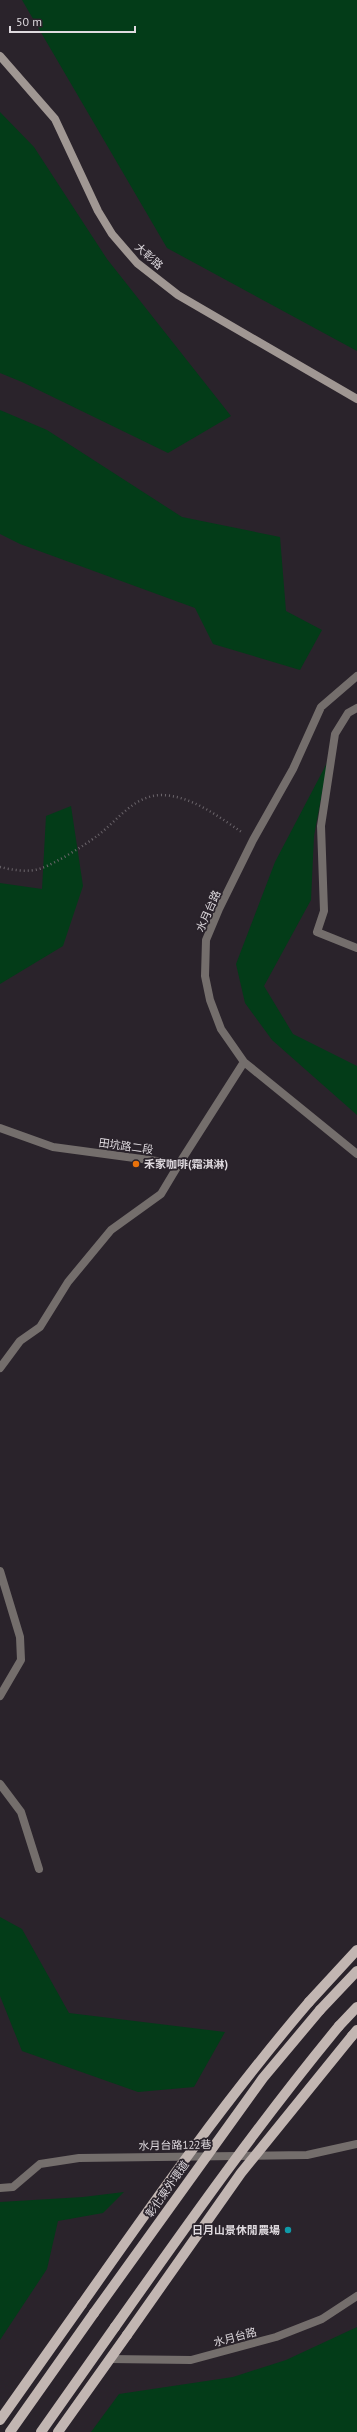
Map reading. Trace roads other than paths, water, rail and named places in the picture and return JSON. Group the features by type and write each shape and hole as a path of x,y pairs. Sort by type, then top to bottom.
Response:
{"main road":[{"name":"大彰路","path":"0,56 55,119 98,211 112,234 137,263 178,295 357,398"},
{"path":"0,2420 198,2140 251,2069 309,2002 357,1950"},
{"name":"彰化東外環道","path":"10,2432 263,2078 320,2010 357,1971"},
{"path":"41,2432 230,2165 283,2094 339,2026 357,2007"},
{"path":"58,2432 242,2173 354,2033"}],"street":[{"name":"水月台路","path":"357,676 321,707 293,769 253,840 206,940 204,976 210,1000 221,1029 244,1062 357,1154"},
{"path":"357,708 348,713 335,734 321,826 324,910 317,932 357,948"},
{"path":"0,1368 20,1341 40,1327 68,1282 111,1230 161,1194 244,1062"},
{"name":"田坑路二段","path":"0,1128 53,1147 179,1164"},
{"path":"0,1571 20,1637 21,1660 0,1696"},
{"path":"0,1784 21,1812 39,1869"},
{"name":"水月台路122巷","path":"0,2188 13,2187 40,2164 79,2158 307,2155 357,2144"},
{"name":"水月台路","path":"110,2359 191,2360 276,2337 322,2319 357,2296"}],"place":[{"name":"禾家咖啡(霜淇淋)","path":"136,1164"},
{"name":"日月山景休閒農場","path":"288,2230"}]}
